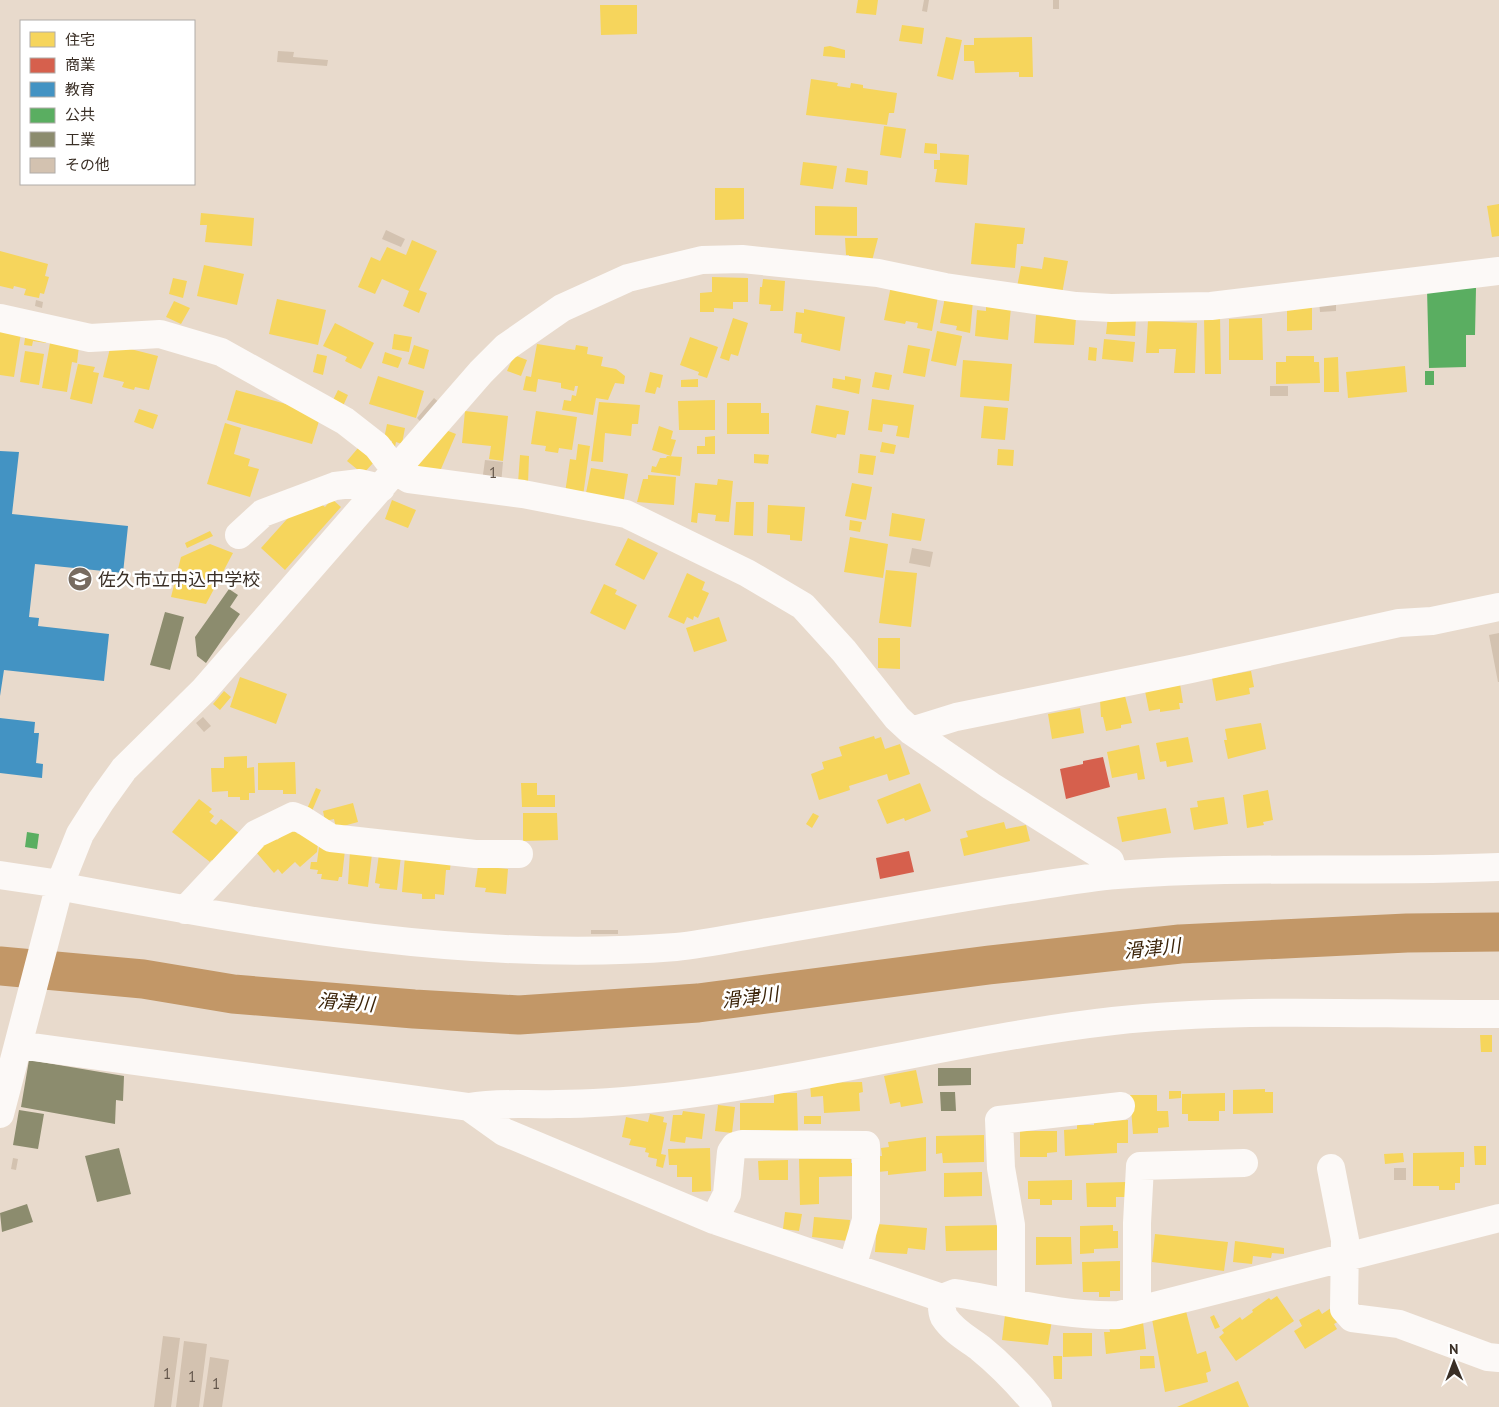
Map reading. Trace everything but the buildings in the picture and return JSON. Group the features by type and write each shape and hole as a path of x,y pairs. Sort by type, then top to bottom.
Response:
{"street":[{"path":"0,1114 59,887 80,834 124,769 204,690 389,480 481,372 506,347 562,308 628,278 702,260 742,259 878,273 945,287 1017,298 1076,306 1112,308 1211,306 1499,271"},
{"path":"0,318 90,338 160,334 222,352 345,420 377,446 389,480"},
{"path":"239,535 262,513 335,486 389,480 409,479 421,482 484,488 626,514 747,573 803,606 844,651 897,718 911,731 991,786 1110,861 1114,875"},
{"path":"911,731 956,717 1191,669 1399,623 1432,620 1499,607"},
{"path":"185,910 256,834 293,816 303,820 331,838 475,854 518,854"},
{"path":"0,875 185,910 342,933 485,949 571,951 678,947 962,898 1114,875 1240,868 1438,870 1499,867"},
{"path":"18,1043 469,1107 490,1103 585,1104 667,1097 763,1082 1008,1036 1115,1021 1222,1013 1499,1014"},
{"path":"1011,1301 1011,1225 1001,1168 999,1120 1121,1106"},
{"path":"469,1107 504,1132 714,1220 942,1298 954,1293 1103,1315 1119,1314 1499,1218"},
{"path":"714,1220 727,1194 731,1152 735,1146 742,1144 866,1145 866,1220 852,1267"},
{"path":"1137,1310 1137,1224 1140,1166 1244,1163"},
{"path":"1331,1168 1345,1240 1344,1309 1352,1318 1399,1324 1488,1358 1499,1358"},
{"path":"942,1298 941,1310 944,1317 959,1333 981,1349 1038,1407"}],"waterway":[{"name":"滑津川","path":"0,966 143,979 233,994 414,1009 519,1015 698,1003 989,965 1180,944 1407,933 1499,932"}],"place":[{"name":"佐久市立中込中学校","path":"80,579"}]}
